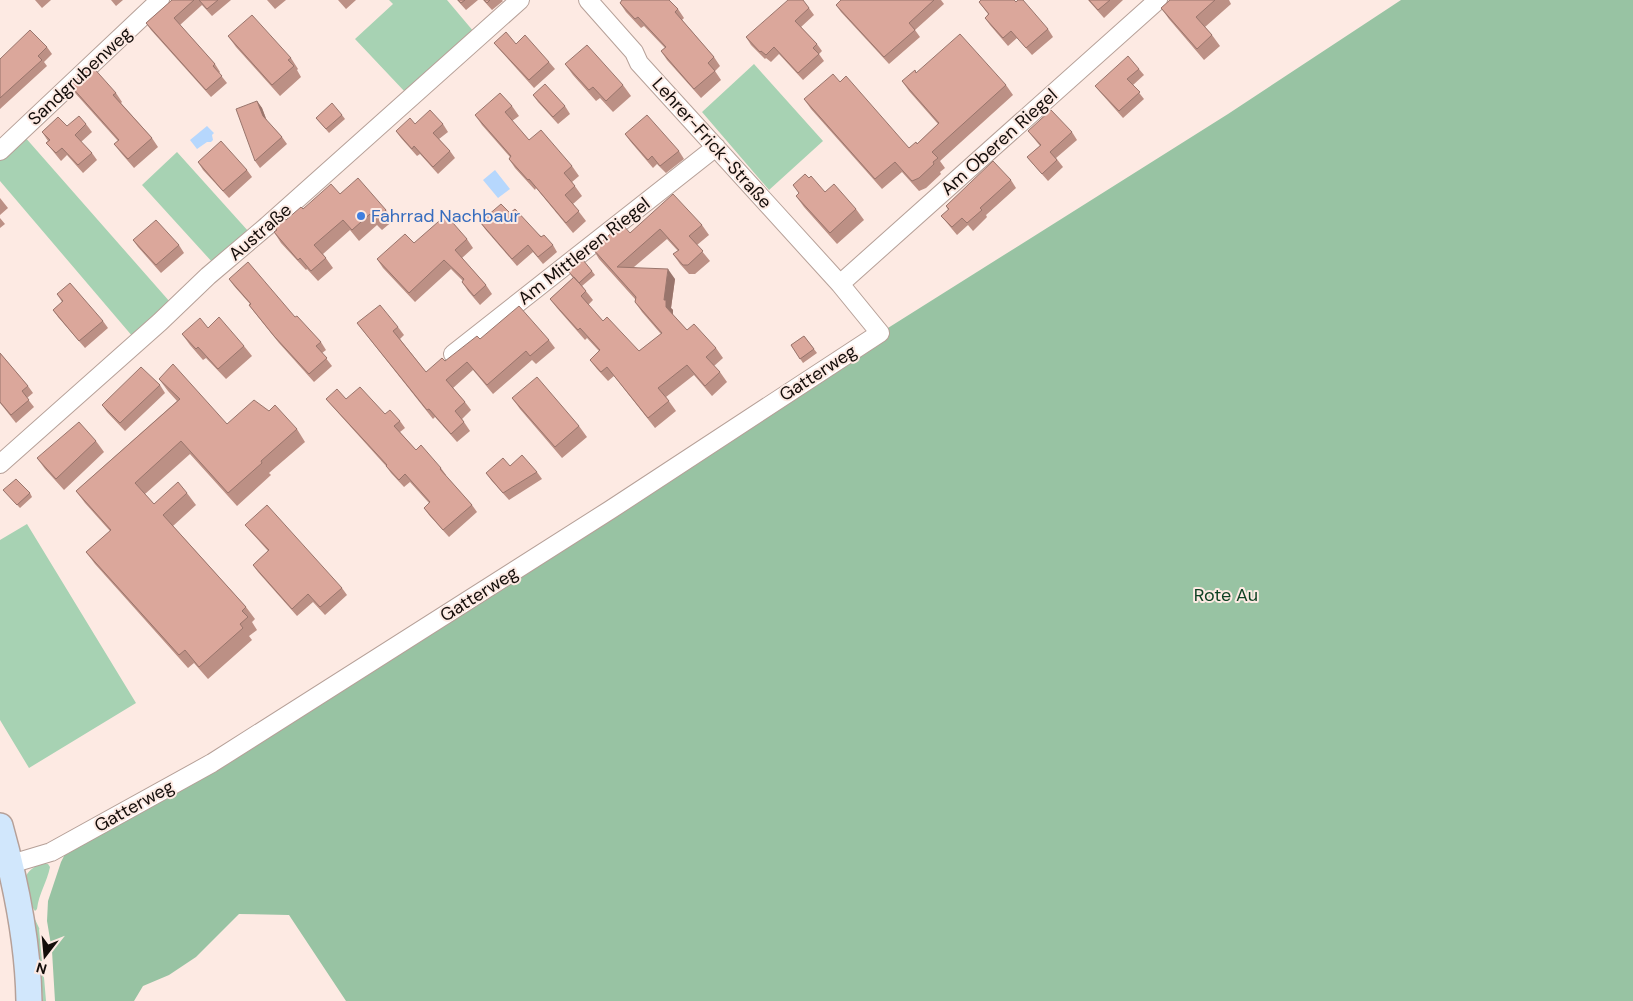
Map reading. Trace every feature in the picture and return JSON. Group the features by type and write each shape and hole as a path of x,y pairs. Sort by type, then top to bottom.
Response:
{"main road":[{"path":"0,826 10,864 22,926 29,1001"}],"street":[{"name":"Sandgrubenweg","path":"0,151 160,0"},
{"name":"Austraße","path":"0,464 160,322 208,276 267,226 520,0"},
{"name":"Lehrer-Frick-Straße","path":"588,0 634,52 639,62 840,284"},
{"name":"Am Oberen Riegel","path":"840,284 1158,0"},
{"name":"Am Mittleren Riegel","path":"453,354 716,147"},
{"name":"Gatterweg","path":"10,864 51,852 212,763 610,510 880,333 840,284"}],"green space":[{"path":"389,0 447,0 474,32 406,93 355,39 393,4"},
{"name":"Rote Au","path":"1401,0 1633,0 1633,1001 346,1001 289,915 239,914 196,957 169,975 143,986 134,1001 55,1001 52,951 47,921 48,901 67,850 1228,114"},
{"path":"754,64 823,141 769,190 702,112"},
{"path":"24,136 170,302 133,337 0,181 0,158"},
{"path":"177,152 249,232 213,263 142,185"},
{"path":"27,524 136,703 29,768 0,720 0,540"},
{"path":"44,863 50,867 35,911 31,905 26,876 34,868"},
{"path":"32,913 40,930 46,1001 43,1001"}],"water":[{"path":"207,126 214,133 212,135 213,140 197,149 190,140"},
{"path":"495,170 510,189 498,198 483,180"}],"building":[{"path":"172,0 194,0 174,18 215,64 213,66 222,76 206,90 146,23"},
{"path":"199,0 218,0 207,9"},
{"path":"622,0 669,0 678,9 675,12 714,57 708,63 715,71 694,89 661,51 666,47 638,17 635,19 620,3"},
{"path":"788,0 803,0 809,8 795,21 817,44 813,48 819,54 798,73 774,47 766,55 760,52 746,37"},
{"path":"841,0 934,0 909,23 915,30 884,57 836,5"},
{"path":"981,0 1014,0 1016,2 1023,0 1048,29 1026,48 1011,31 1003,38 985,18 989,14 979,2"},
{"path":"1089,0 1110,0 1098,10"},
{"path":"1170,0 1215,0 1196,17 1212,35 1197,49 1161,8"},
{"path":"252,15 291,58 288,60 294,66 272,85 228,36"},
{"path":"30,30 47,47 38,56 42,60 0,98 0,59"},
{"path":"506,32 516,44 525,35 549,62 529,80 494,43"},
{"path":"960,34 1006,85 932,152 938,158 933,162 934,164 919,178 912,181 895,162 875,179 804,99 833,74 840,82 846,76 909,148 916,142 917,144 939,123 902,81 915,70 916,73"},
{"path":"587,45 623,85 606,101 593,87 589,90 565,64"},
{"path":"1128,56 1139,69 1127,79 1140,92 1119,111 1095,86"},
{"path":"91,65 116,93 113,95 152,138 128,159 114,144 119,140 70,85"},
{"path":"545,84 565,106 553,117 533,95"},
{"path":"500,93 512,106 505,112 529,140 541,130 572,166 564,173 575,186 565,195 579,211 566,223 529,179 509,159 511,156 475,115"},
{"path":"257,101 263,116 282,137 255,161 236,109"},
{"path":"332,103 342,115 326,129 316,118"},
{"path":"430,110 443,124 433,133 450,151 433,167 414,146 412,149 396,131 410,118 415,124"},
{"path":"1051,110 1072,132 1050,152 1057,160 1042,174 1027,157 1041,145 1028,131"},
{"path":"647,115 679,151 660,166 652,156 648,160 625,134"},
{"path":"79,116 86,124 75,135 92,153 78,165 62,148 56,153 46,143 50,140 42,132 58,117 67,126"},
{"path":"221,141 247,170 223,191 198,162"},
{"path":"993,161 1011,180 980,208 982,210 967,223 962,218 952,227 941,216 949,209 946,206"},
{"path":"805,174 809,178 811,176 825,192 834,184 856,209 830,233 796,196 799,193 793,185"},
{"path":"358,178 386,210 375,220 370,214 352,230 343,220 314,245 326,258 311,271 300,258 298,260 274,232 277,230 269,221 279,212 286,220 301,207 303,209 331,184 340,194"},
{"path":"673,194 702,225 689,236 703,251 688,265 683,265 673,254 679,250 660,229 617,267 668,269 664,300 666,300 666,307 687,330 694,324 716,348 706,357 720,372 705,386 687,365 658,388 669,401 648,418 607,367 601,372 590,360 600,350 580,328 578,330 550,299 574,277 586,291 581,296 603,321 607,317 639,351 662,333 635,302 636,297 593,249 622,224 630,233"},
{"path":"501,204 510,213 515,209 541,237 544,235 553,245 538,257 528,245 512,259 480,222"},
{"path":"446,215 467,239 455,250 486,285 474,296 462,282 464,279 444,260 409,293 377,259 405,234 414,243"},
{"path":"156,220 179,245 156,265 133,240"},
{"path":"583,260 592,271 579,283 568,271"},
{"path":"248,262 295,317 297,316 321,342 316,346 327,358 309,374 274,336 249,305 251,304 229,279"},
{"path":"70,283 103,321 79,341 53,310 63,301 57,294"},
{"path":"380,305 398,327 393,331 426,372 442,358 445,361 477,336 480,339 519,306 549,340 530,356 526,351 487,385 467,362 446,380 465,402 455,411 464,422 451,434 429,409 427,410 357,323"},
{"path":"219,317 244,346 218,369 198,347 196,349 182,334 200,318 208,328"},
{"path":"804,336 814,349 800,359 791,345"},
{"path":"0,353 28,386 22,391 29,400 11,415 0,402"},
{"path":"173,364 227,424 254,400 269,411 275,405 297,429 228,493 181,441 135,483 154,504 178,482 187,493 163,515 246,607 242,611 248,617 240,624 243,628 199,667 185,650 179,655 86,552 111,530 76,491 180,399 159,379"},
{"path":"141,367 160,385 120,423 102,405"},
{"path":"537,377 579,426 555,447 512,398"},
{"path":"360,387 385,414 390,410 400,421 394,426 416,450 421,445 472,505 443,530 424,508 430,502 405,474 399,480 326,399 337,389 346,399"},
{"path":"79,422 96,441 56,479 37,458"},
{"path":"522,455 537,472 503,493 486,473 503,458 510,466"},
{"path":"16,479 30,493 17,505 3,490"},
{"path":"267,505 342,588 320,607 308,594 292,609 253,565 269,550 245,525"}],"place":[{"name":"Fahrrad Nachbaur","path":"361,216"}]}
